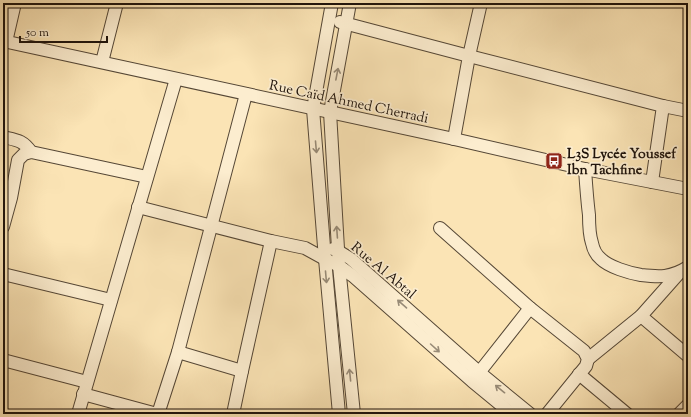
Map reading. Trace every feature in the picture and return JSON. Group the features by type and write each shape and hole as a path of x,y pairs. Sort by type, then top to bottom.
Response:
{"street":[{"path":"5,41 15,3"},
{"path":"102,62 117,3"},
{"path":"332,3 313,109 339,414"},
{"path":"350,3 330,112 339,266 354,414"},
{"path":"454,139 469,56 481,3"},
{"path":"329,20 347,23 663,106 688,110"},
{"name":"Rue Caïd Ahmed Cherradi","path":"5,41 585,169 688,189"},
{"path":"78,414 176,79"},
{"path":"83,394 157,414 178,352 246,94"},
{"path":"652,182 663,106"},
{"path":"3,137 19,140 26,145 31,152"},
{"path":"3,227 7,197 18,160 24,154 31,152 147,177"},
{"path":"585,169 590,231 593,247 600,258 609,264 638,274 666,277 684,270"},
{"path":"138,206 271,242 305,248"},
{"path":"440,228 530,308 584,351 588,359"},
{"path":"234,414 242,371 271,242"},
{"name":"Rue Al Abtal","path":"305,248 324,246 338,251 351,259 476,377 512,414"},
{"name":"Rue Al Abtal","path":"305,248 339,266 353,276 476,377 530,414"},
{"path":"547,414 586,366 588,359 641,316 684,270"},
{"path":"3,274 111,300"},
{"path":"476,377 530,308"},
{"path":"641,316 688,356"},
{"path":"178,352 242,371"},
{"path":"3,360 87,382"},
{"path":"579,374 627,414"},
{"path":"679,414 688,405"}],"place":[{"name":"L3S Lycée Youssef Ibn Tachfine","path":"554,161"}]}
